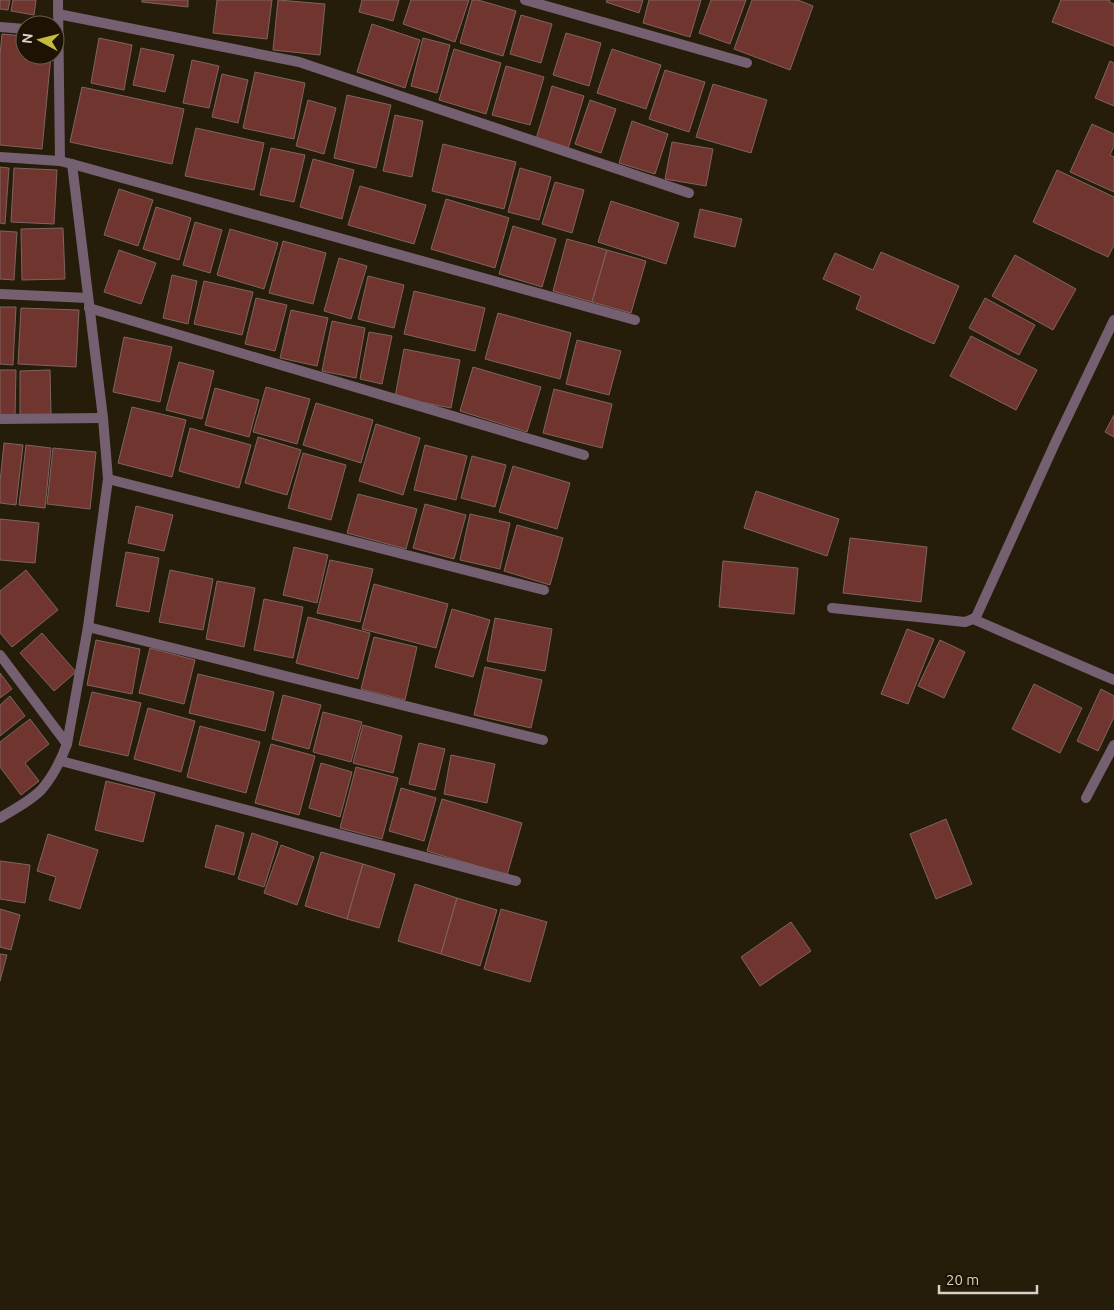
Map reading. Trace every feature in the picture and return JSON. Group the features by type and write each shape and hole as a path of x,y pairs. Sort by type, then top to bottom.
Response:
{"street":[{"path":"58,0 58,14 299,62 689,193"},
{"path":"525,0 747,63"},
{"path":"0,27 15,28"},
{"path":"58,65 60,161"},
{"path":"0,157 60,161 72,164 635,320"},
{"path":"0,818 42,789 61,761 67,744 88,627 108,479 103,418 72,164"},
{"path":"0,294 89,303 584,455"},
{"path":"973,620 978,613 1056,441 1114,320"},
{"path":"0,419 103,418"},
{"path":"108,479 544,590"},
{"path":"832,608 965,622 973,620 1114,680"},
{"path":"88,627 543,740"},
{"path":"0,655 67,744"},
{"path":"1086,798 1114,745"},
{"path":"61,761 516,881"}],"building":[{"path":"0,0 10,0 8,10 0,9"},
{"path":"13,0 36,0 34,15 11,11"},
{"path":"142,0 188,0 188,7 142,2"},
{"path":"217,0 272,0 267,39 213,33"},
{"path":"278,0 325,4 320,55 273,50"},
{"path":"362,0 399,0 393,21 359,12"},
{"path":"411,0 469,0 455,42 403,24"},
{"path":"472,0 516,11 503,56 460,43"},
{"path":"607,0 643,0 639,13 606,2"},
{"path":"649,0 701,0 690,37 643,23"},
{"path":"711,0 746,0 730,44 699,33"},
{"path":"752,0 798,0 813,6 790,70 734,49"},
{"path":"1061,0 1110,0 1109,2 1114,4 1114,46 1052,22"},
{"path":"521,15 552,24 541,63 510,54"},
{"path":"372,24 420,40 405,88 357,72"},
{"path":"566,33 601,43 589,86 553,75"},
{"path":"2,34 15,35 15,65 50,65 42,149 0,145 0,55"},
{"path":"99,38 132,45 124,90 91,83"},
{"path":"423,38 450,45 437,93 411,86"},
{"path":"141,48 174,55 165,92 133,85"},
{"path":"454,49 501,63 486,114 439,100"},
{"path":"612,49 661,65 646,109 597,93"},
{"path":"192,60 219,66 209,108 183,103"},
{"path":"1110,61 1114,63 1114,106 1095,98"},
{"path":"506,66 544,77 530,125 492,115"},
{"path":"665,70 705,82 689,132 649,119"},
{"path":"255,72 305,83 294,139 243,128"},
{"path":"222,74 248,80 238,123 212,117"},
{"path":"713,84 767,100 751,153 696,137"},
{"path":"552,86 584,96 568,149 536,139"},
{"path":"82,87 184,109 172,164 70,142"},
{"path":"347,95 391,105 376,168 334,158"},
{"path":"308,100 336,108 324,154 296,146"},
{"path":"590,100 616,109 601,153 575,144"},
{"path":"395,115 423,121 412,177 383,171"},
{"path":"632,121 668,134 655,174 619,163"},
{"path":"1092,124 1114,134 1114,146 1110,155 1114,157 1114,192 1070,172"},
{"path":"196,128 264,143 254,190 185,176"},
{"path":"672,142 713,149 706,186 665,179"},
{"path":"443,144 516,162 504,209 432,191"},
{"path":"271,148 305,155 294,202 260,195"},
{"path":"313,159 354,170 342,219 300,207"},
{"path":"0,167 9,168 5,224 0,223"},
{"path":"14,168 57,170 54,224 11,222"},
{"path":"520,168 551,177 539,220 508,212"},
{"path":"1057,170 1114,197 1114,245 1108,257 1033,222"},
{"path":"555,182 584,190 572,233 542,224"},
{"path":"360,186 426,205 414,244 348,225"},
{"path":"119,189 153,200 138,246 104,235"},
{"path":"446,199 509,218 495,268 431,249"},
{"path":"611,201 679,223 666,264 598,242"},
{"path":"156,207 191,218 179,260 143,249"},
{"path":"700,209 742,219 735,247 694,237"},
{"path":"195,222 222,230 210,273 183,265"},
{"path":"513,226 556,239 542,287 499,274"},
{"path":"63,228 65,279 22,280 21,229"},
{"path":"230,229 278,243 264,289 217,275"},
{"path":"0,231 17,232 14,280 0,279"},
{"path":"567,239 607,250 592,302 553,291"},
{"path":"283,241 326,253 313,304 269,293"},
{"path":"119,250 156,263 141,304 104,292"},
{"path":"607,250 646,261 631,313 592,302"},
{"path":"881,252 959,286 934,344 856,309 861,296 823,279 835,253 873,270"},
{"path":"1015,255 1076,289 1053,330 992,296"},
{"path":"339,258 367,266 351,319 324,311"},
{"path":"172,275 197,281 188,324 163,318"},
{"path":"368,276 404,285 394,328 358,319"},
{"path":"204,281 253,292 242,335 194,324"},
{"path":"414,291 485,308 475,351 404,334"},
{"path":"256,298 287,305 275,351 245,344"},
{"path":"985,298 1035,325 1019,355 969,328"},
{"path":"0,307 16,307 13,365 0,364"},
{"path":"21,308 79,310 76,367 18,364"},
{"path":"291,310 328,318 317,366 280,358"},
{"path":"498,313 571,333 560,379 485,359"},
{"path":"332,321 365,328 356,378 322,371"},
{"path":"369,332 392,336 382,384 360,379"},
{"path":"971,336 1037,370 1016,410 950,376"},
{"path":"124,337 172,347 160,402 113,392"},
{"path":"577,340 621,351 609,395 566,384"},
{"path":"404,349 460,360 451,408 395,397"},
{"path":"179,362 214,371 202,419 166,410"},
{"path":"473,367 541,387 527,432 460,411"},
{"path":"0,370 16,370 15,416 0,415"},
{"path":"50,370 51,415 20,416 20,371"},
{"path":"266,387 310,399 297,444 253,432"},
{"path":"215,388 259,400 249,437 205,425"},
{"path":"554,389 612,404 602,448 543,433"},
{"path":"316,403 373,420 361,463 303,445"},
{"path":"132,407 186,420 172,477 118,463"},
{"path":"1114,415 1114,437 1105,432"},
{"path":"376,424 420,438 403,495 359,481"},
{"path":"190,428 251,445 239,488 179,471"},
{"path":"258,437 301,450 287,495 245,483"},
{"path":"4,443 23,445 16,505 0,503"},
{"path":"26,445 51,448 45,508 19,505"},
{"path":"425,445 467,456 456,500 414,490"},
{"path":"53,448 96,452 90,509 47,504"},
{"path":"303,453 346,465 331,520 288,508"},
{"path":"472,456 506,465 495,507 461,498"},
{"path":"513,466 570,483 557,529 499,512"},
{"path":"756,491 839,519 827,556 744,528"},
{"path":"358,494 417,509 406,549 347,533"},
{"path":"425,504 466,515 454,559 413,548"},
{"path":"136,506 173,515 164,551 128,543"},
{"path":"470,514 510,523 500,569 460,560"},
{"path":"0,519 39,523 35,563 0,560"},
{"path":"517,525 563,538 550,585 504,571"},
{"path":"850,538 927,547 921,602 843,593"},
{"path":"294,547 328,555 317,603 283,595"},
{"path":"126,552 159,558 149,612 116,606"},
{"path":"330,560 373,569 360,622 317,613"},
{"path":"723,561 798,568 794,614 719,607"},
{"path":"26,570 58,610 12,647 0,633 0,591"},
{"path":"170,570 213,579 203,630 159,622"},
{"path":"217,581 255,588 244,647 206,639"},
{"path":"374,584 448,604 436,648 362,629"},
{"path":"264,599 303,607 293,658 254,650"},
{"path":"452,609 490,620 473,677 435,667"},
{"path":"308,617 370,633 358,679 296,663"},
{"path":"495,618 552,629 545,671 487,661"},
{"path":"907,629 934,639 908,704 881,694"},
{"path":"42,633 76,672 54,691 20,653"},
{"path":"374,637 417,647 405,700 361,689"},
{"path":"96,640 140,649 132,694 87,685"},
{"path":"940,640 965,652 944,698 918,686"},
{"path":"150,648 195,660 184,704 139,693"},
{"path":"485,667 542,680 531,728 474,715"},
{"path":"0,673 12,689 0,698"},
{"path":"198,674 274,692 265,731 189,713"},
{"path":"1034,684 1082,708 1060,753 1012,729"},
{"path":"1101,689 1114,696 1114,717 1098,751 1077,741"},
{"path":"92,692 141,703 128,756 79,745"},
{"path":"283,695 321,705 309,749 272,739"},
{"path":"10,696 25,716 0,736 0,705"},
{"path":"148,708 195,721 181,772 134,759"},
{"path":"323,712 362,722 351,762 313,752"},
{"path":"30,719 49,744 25,763 39,781 21,795 0,767 0,742"},
{"path":"363,725 402,736 393,773 353,763"},
{"path":"200,726 260,742 246,793 187,777"},
{"path":"419,743 445,749 435,790 409,784"},
{"path":"271,744 315,756 299,815 255,803"},
{"path":"451,755 495,764 487,803 444,794"},
{"path":"321,763 352,772 340,817 309,808"},
{"path":"356,767 398,778 382,839 340,828"},
{"path":"106,781 155,793 143,842 95,830"},
{"path":"401,788 436,798 424,841 389,831"},
{"path":"442,799 522,823 507,875 427,851"},
{"path":"946,819 972,884 936,899 910,834"},
{"path":"216,825 244,833 234,875 205,867"},
{"path":"252,833 278,842 264,887 238,879"},
{"path":"48,834 98,850 80,909 49,900 56,877 37,871"},
{"path":"281,845 314,857 297,905 264,893"},
{"path":"321,852 363,864 347,919 305,906"},
{"path":"0,861 30,865 25,903 0,899"},
{"path":"363,864 395,874 379,928 347,919"},
{"path":"415,884 457,898 441,954 398,941"},
{"path":"457,898 497,910 480,966 441,954"},
{"path":"0,909 20,915 11,950 0,947"},
{"path":"501,909 547,922 530,982 484,969"},
{"path":"791,922 811,951 760,986 741,957"},
{"path":"0,954 7,955 0,981"}]}
